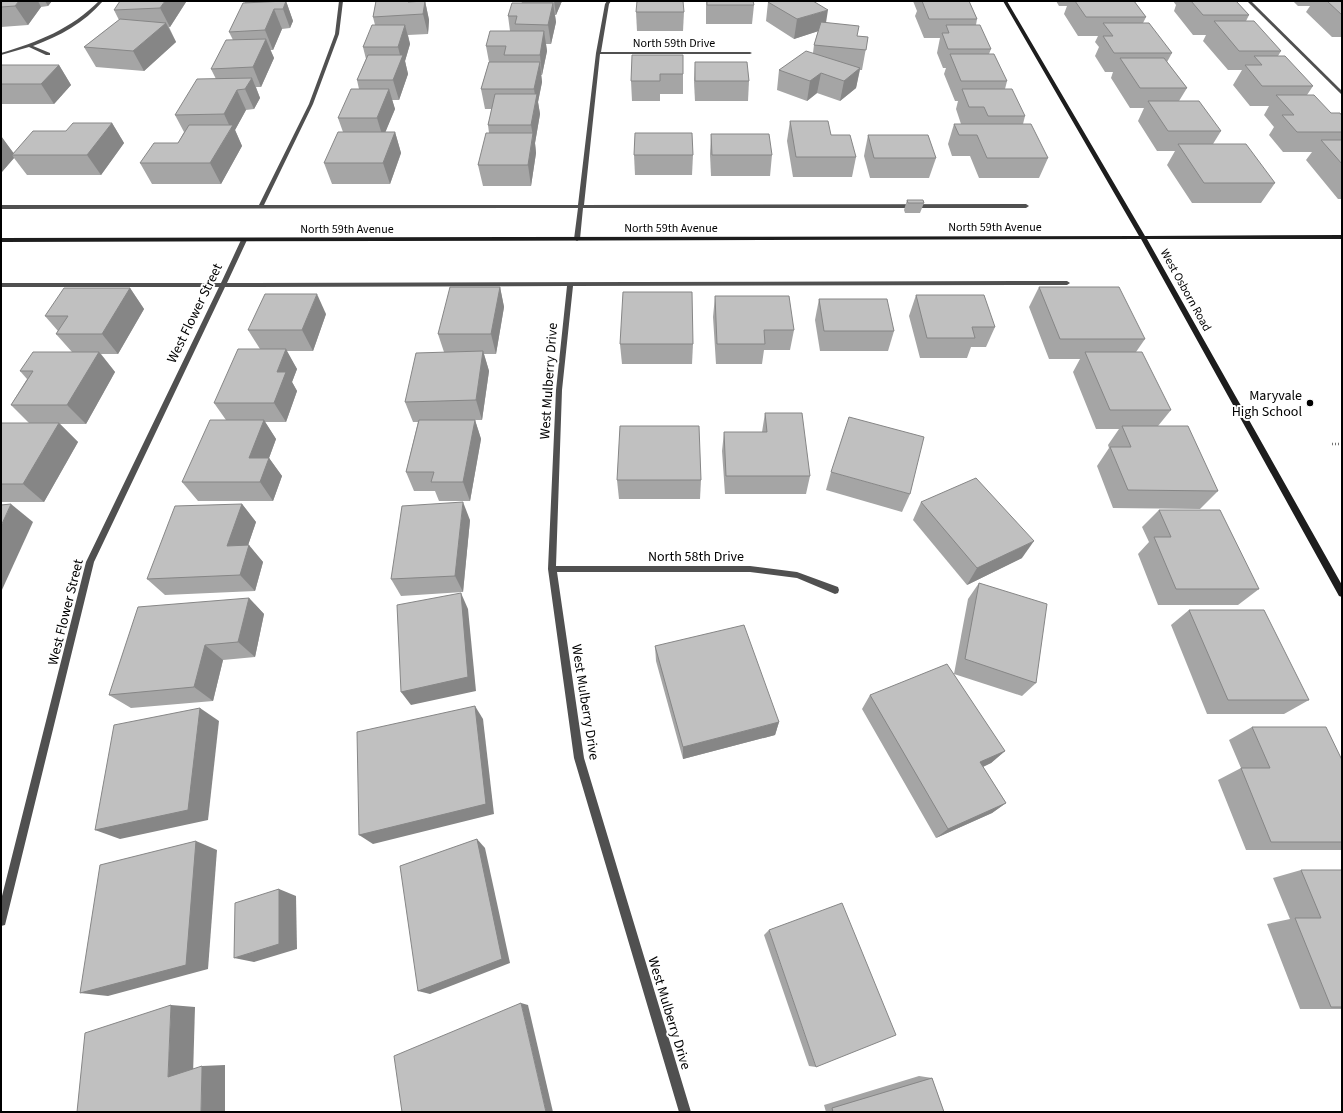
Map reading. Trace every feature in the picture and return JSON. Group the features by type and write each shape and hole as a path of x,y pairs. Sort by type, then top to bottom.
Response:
{"main road":[{"name":"West Osborn Road","path":"1004,1 1143,238 1342,594"},
{"name":"North 59th Avenue","path":"1,240 1342,237"}],"street":[{"path":"1,54 30,46 73,26 91,12 101,1"},
{"path":"261,206 311,104 337,34 341,1"},
{"path":"577,239 598,54 607,4 609,1"},
{"path":"1249,1 1342,94"},
{"path":"30,46 48,54"},
{"name":"North 59th Drive","path":"598,54 750,53"},
{"name":"North 59th Avenue","path":"1,207 1026,206"},
{"name":"West Flower Street","path":"1,921 90,562 244,240"},
{"name":"West Mulberry Drive","path":"570,283 559,390 552,569 579,758 684,1112"},
{"path":"1,285 1067,283"},
{"name":"North 58th Drive","path":"552,569 750,569 797,575 835,590"}],"path":[{"path":"1332,444 1342,444"}],"building":[{"path":"1,1 19,1 15,6 1,7"},
{"path":"120,1 165,1 160,8 114,10"},
{"path":"286,1 283,9 274,9 265,30 229,32 243,3"},
{"path":"376,1 425,1 423,14 373,17"},
{"path":"637,1 683,1 684,12 636,12"},
{"path":"707,1 753,1 754,5 707,5"},
{"path":"813,1 828,10 797,19 768,2"},
{"path":"922,1 969,1 977,19 929,19"},
{"path":"1075,1 1134,1 1146,17 1086,17"},
{"path":"1191,1 1236,1 1249,15 1203,15"},
{"path":"1327,1 1342,1 1342,15"},
{"path":"512,3 553,3 548,25 515,24 517,16 508,16"},
{"path":"120,19 166,23 133,51 84,47"},
{"path":"1214,21 1254,21 1281,51 1239,51"},
{"path":"821,22 859,26 857,36 868,37 866,50 814,45"},
{"path":"1103,23 1149,23 1172,53 1114,53 1103,36 1113,36"},
{"path":"372,25 405,25 398,47 363,47"},
{"path":"946,25 980,25 991,49 948,49 942,33 949,33"},
{"path":"490,31 544,31 540,55 504,55 506,46 486,46"},
{"path":"266,39 253,67 211,69 226,40"},
{"path":"806,51 860,68 844,81 821,73 810,81 779,70"},
{"path":"950,54 994,54 1007,81 961,81"},
{"path":"368,55 403,55 393,80 357,80"},
{"path":"632,55 683,55 683,74 660,74 660,81 631,81"},
{"path":"1254,56 1285,56 1313,86 1262,86 1245,65 1262,65"},
{"path":"1120,58 1164,58 1187,88 1140,88"},
{"path":"489,62 540,62 534,89 481,89"},
{"path":"695,62 747,62 749,81 695,81"},
{"path":"1,65 59,65 41,84 1,84"},
{"path":"252,78 245,89 237,90 224,114 175,115 197,79"},
{"path":"351,89 389,89 377,118 338,118"},
{"path":"962,89 1012,89 1025,116 988,116 984,107 969,107"},
{"path":"495,94 537,94 531,125 488,125"},
{"path":"1276,95 1314,95 1331,113 1340,113 1342,116 1342,132 1297,132 1282,115 1294,115"},
{"path":"1148,101 1199,101 1221,131 1168,131"},
{"path":"790,121 828,121 831,135 850,135 856,157 796,157"},
{"path":"73,123 112,123 87,155 12,155 33,131 66,131"},
{"path":"954,124 1031,124 1048,158 987,158 977,135 959,135"},
{"path":"189,125 233,125 210,163 140,163 154,143 178,143"},
{"path":"338,132 395,132 383,163 324,163"},
{"path":"486,133 533,133 528,165 478,165"},
{"path":"635,133 692,133 693,155 634,155"},
{"path":"711,134 769,134 772,155 712,155"},
{"path":"868,135 928,135 936,158 874,158"},
{"path":"1321,140 1342,140 1342,164"},
{"path":"1178,144 1246,144 1275,183 1204,183"},
{"path":"907,200 923,200 924,203 908,203"},
{"path":"450,287 500,287 491,334 438,334"},
{"path":"1039,287 1119,287 1145,339 1060,339"},
{"path":"64,288 130,288 102,334 56,334 68,316 45,316"},
{"path":"623,292 692,292 693,344 620,344"},
{"path":"265,294 317,294 302,330 248,330"},
{"path":"916,295 984,295 995,327 972,327 975,338 927,338"},
{"path":"715,296 789,296 794,330 764,330 765,344 717,344"},
{"path":"819,299 887,299 894,331 824,331"},
{"path":"238,349 286,349 277,372 286,372 274,403 214,403"},
{"path":"483,351 476,400 405,402 416,353"},
{"path":"33,352 99,352 67,405 11,405 33,371 20,371"},
{"path":"1085,352 1142,352 1171,410 1110,410"},
{"path":"765,413 802,413 810,476 726,476 724,432 767,432"},
{"path":"849,417 924,437 910,494 831,472"},
{"path":"210,420 264,420 249,458 269,458 260,482 182,482"},
{"path":"419,420 475,420 463,482 431,482 434,472 406,472"},
{"path":"1,423 59,423 23,484 1,484"},
{"path":"620,426 699,426 701,480 617,480"},
{"path":"1122,426 1188,426 1218,491 1128,490 1110,447 1131,447"},
{"path":"976,478 1034,541 977,568 921,502"},
{"path":"463,502 455,576 391,579 402,506"},
{"path":"11,504 1,526 1,505"},
{"path":"242,504 227,546 249,545 240,575 147,579 175,506"},
{"path":"1159,510 1220,510 1259,589 1176,589 1154,537 1171,537"},
{"path":"979,583 1047,604 1036,683 965,659"},
{"path":"461,593 468,677 401,692 397,605"},
{"path":"249,598 238,642 205,645 194,687 109,695 138,607"},
{"path":"1189,610 1264,610 1309,700 1228,700"},
{"path":"744,625 779,722 683,747 655,646"},
{"path":"947,664 1005,751 980,762 1006,803 948,829 870,695"},
{"path":"475,706 486,804 359,835 357,732"},
{"path":"200,708 188,810 95,830 114,725"},
{"path":"1252,727 1326,727 1342,760 1342,842 1271,842 1241,768 1270,768"},
{"path":"477,839 502,959 418,991 400,866"},
{"path":"196,841 186,965 80,993 100,865"},
{"path":"1301,870 1342,870 1342,1007 1331,1007 1295,918 1321,918"},
{"path":"279,889 279,944 234,958 235,903"},
{"path":"842,903 896,1035 816,1067 769,930"},
{"path":"521,1003 546,1112 402,1112 394,1056"},
{"path":"171,1005 168,1077 202,1066 201,1112 77,1112 85,1033"},
{"path":"932,1078 944,1112 833,1112 832,1108"}],"place":[{"name":"Maryvale High School","path":"1310,403"}]}
